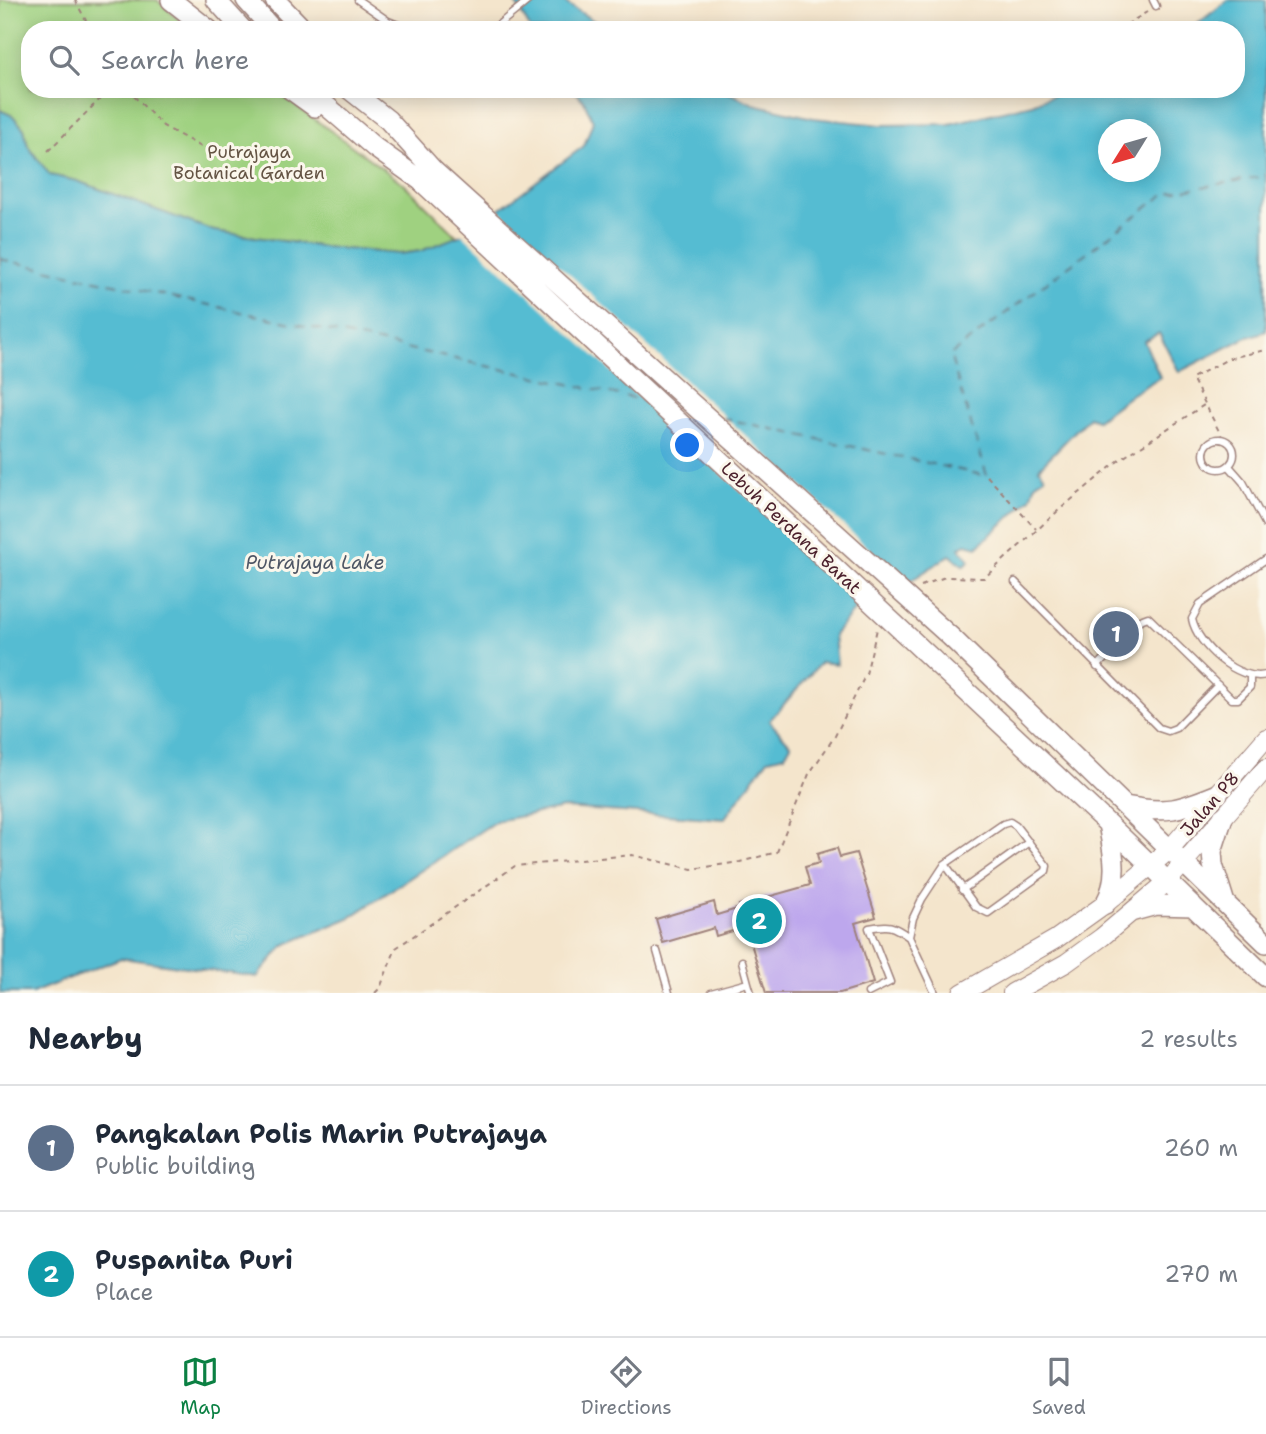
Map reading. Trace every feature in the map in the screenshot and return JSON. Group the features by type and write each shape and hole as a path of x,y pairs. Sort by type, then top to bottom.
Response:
{"main road":[{"path":"170,0 197,21"},
{"path":"216,0 235,21"},
{"path":"246,0 265,21"},
{"path":"275,0 295,21"},
{"path":"302,98 374,146"},
{"name":"Lebuh Perdana Barat","path":"318,98 374,146 427,175 952,638 1266,943"},
{"name":"Lebuh Perdana Barat","path":"360,98 388,120 427,175 1266,977"},
{"path":"371,98 388,120"},
{"path":"1124,805 1152,811 1169,811 1218,794"},
{"path":"1223,817 1212,851 1213,866 1224,901"},
{"path":"1105,904 1111,893 1114,872 1108,824"},
{"path":"1134,911 1156,905 1193,906"}],"street":[{"name":"Jalan P8","path":"962,993 1056,939 1105,904 1169,850 1266,738"},
{"name":"Jalan P8","path":"1012,993 1066,963 1167,882 1266,768"}],"lane":[{"path":"358,0 388,21"},
{"path":"503,21 529,0"},
{"path":"1218,438 1223,439 1229,442 1234,457 1229,466 1218,469 1208,464 1205,448 1208,443 1218,438"},
{"path":"1229,466 1243,482 1266,525"},
{"path":"1266,559 1200,604 1192,619 1199,638 1225,664 1250,676 1266,675"},
{"path":"1015,582 1159,728 1168,731 1176,728 1218,685"},
{"path":"1097,667 1140,620 1147,617 1231,699 1238,699 1251,687 1250,676"},
{"path":"909,937 913,918 922,898 946,864 1003,824 1010,822 1016,825 1047,866 1046,871 988,913 976,907 946,864"},
{"path":"962,890 1029,842"},
{"path":"868,993 890,982 869,928 886,925 894,926 909,937 935,993"},
{"path":"657,950 669,993"},
{"path":"742,961 751,993"},
{"path":"711,993 748,983"}],"path":[{"path":"75,0 86,21"},
{"path":"1130,21 1154,3"},
{"path":"48,151 101,98"},
{"path":"136,98 163,125 207,150 231,150"},
{"path":"1223,439 1192,378 1230,358 1266,350"},
{"path":"922,586 945,577 984,578 1118,461 1205,405"},
{"path":"987,477 1037,530"},
{"path":"375,993 380,988 396,948 515,866 632,855 692,869 740,862 777,852 809,774 835,736 866,674 878,625"}],"green space":[{"name":"Putrajaya Botanical Garden","path":"0,0 157,0 181,21 21,21 21,98 285,98 404,184 458,237 421,251 399,254 324,247 214,231 77,181 49,175 28,146 24,129 13,116 0,110"}],"water":[{"path":"514,0 561,0 594,21 526,21"},
{"name":"Putrajaya Lake","path":"1228,0 1266,0 1266,331 1245,338 1179,372 1159,333 1144,341 1160,377 1097,420 1089,417 1039,468 1045,477 1036,483 1031,498 977,547 966,544 959,548 970,560 964,566 950,555 906,584 889,601 856,608 834,635 837,664 821,662 769,721 791,745 785,755 768,759 724,819 564,808 496,821 349,918 284,945 257,977 121,958 32,993 0,993 0,110 13,116 24,129 28,146 50,175 77,181 214,231 324,247 399,254 421,251 479,228 501,208 584,146 593,121 581,98 740,98 754,104 813,118 881,125 949,124 1046,98 1245,98 1245,21 1201,21"}],"pier":[{"path":"496,207 910,586 891,604 869,609 460,232 477,225"}],"building":[{"path":"837,848 840,857 856,853 876,917 855,923 873,983 840,993 766,993 746,927 716,936 714,928 663,943 656,919 714,902 717,915 740,908 739,905 810,885 805,867 819,863 817,854"}],"ferry route":[{"path":"722,418 987,476 950,355 1166,193 1266,176"},
{"path":"0,259 642,400"}],"place":[{"name":"Pangkalan Polis Marin Putrajaya","path":"1116,634"},
{"name":"Puspanita Puri","path":"759,921"}]}
